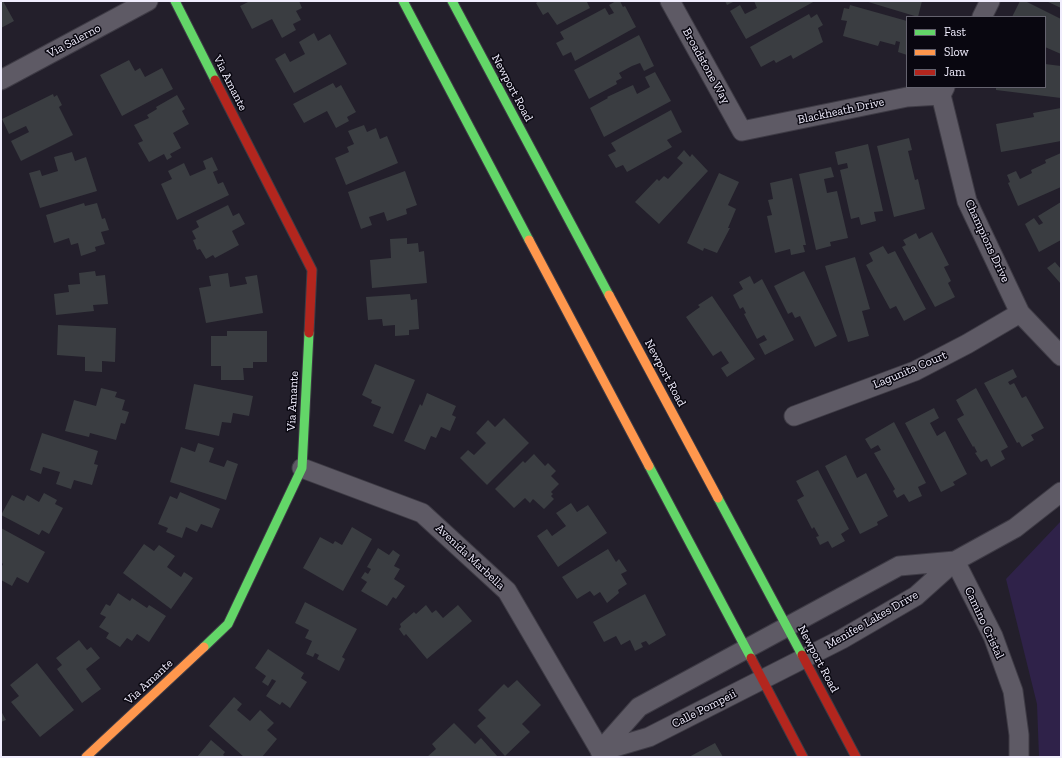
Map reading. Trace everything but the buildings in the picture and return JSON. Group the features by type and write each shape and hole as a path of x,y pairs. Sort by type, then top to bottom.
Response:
{"main road":[{"name":"Via Amante","path":"86,757 228,624 302,468 312,270 175,1"},
{"path":"403,1 803,757"},
{"name":"Newport Road","path":"452,1 856,757"}],"street":[{"name":"Via Salerno","path":"1,80 148,1"},
{"name":"Broadstone Way","path":"670,1 742,131"},
{"path":"982,16 990,1"},
{"name":"Blackheath Drive","path":"742,131 906,97 943,91"},
{"name":"Champions Drive","path":"943,91 967,201 1020,313 1061,356"},
{"name":"Lagunita Court","path":"794,416 915,370 967,344 1020,313"},
{"name":"Avenida Marbella","path":"302,468 422,513 507,591 600,755"},
{"name":"Menifee Lakes Drive","path":"804,658 916,596 955,561 1015,528 1061,492"},
{"name":"Menifee Lakes Drive","path":"746,649 899,566 955,561"},
{"name":"Camino Cristal","path":"955,561 993,636 1013,691 1020,736 1019,757"},
{"path":"600,755 639,707 746,649"},
{"name":"Calle Pompeii","path":"600,755 649,737 804,658"}],"shaded area":[{"path":"1061,521 1061,757 1039,757 1037,704 1006,579"}],"traffic: fast":[{"path":"175,1 215,80"},
{"path":"403,1 529,240"},
{"path":"452,1 609,295"},
{"path":"204,647 228,624 302,468 309,333"},
{"path":"649,466 751,658"},
{"path":"718,498 802,655"}],"traffic: slow":[{"path":"529,240 649,466"},
{"path":"609,295 718,498"},
{"path":"86,757 204,647"}],"traffic: jam":[{"path":"215,80 312,270 309,333"},
{"path":"802,655 856,757"},
{"path":"751,658 803,757"}]}
